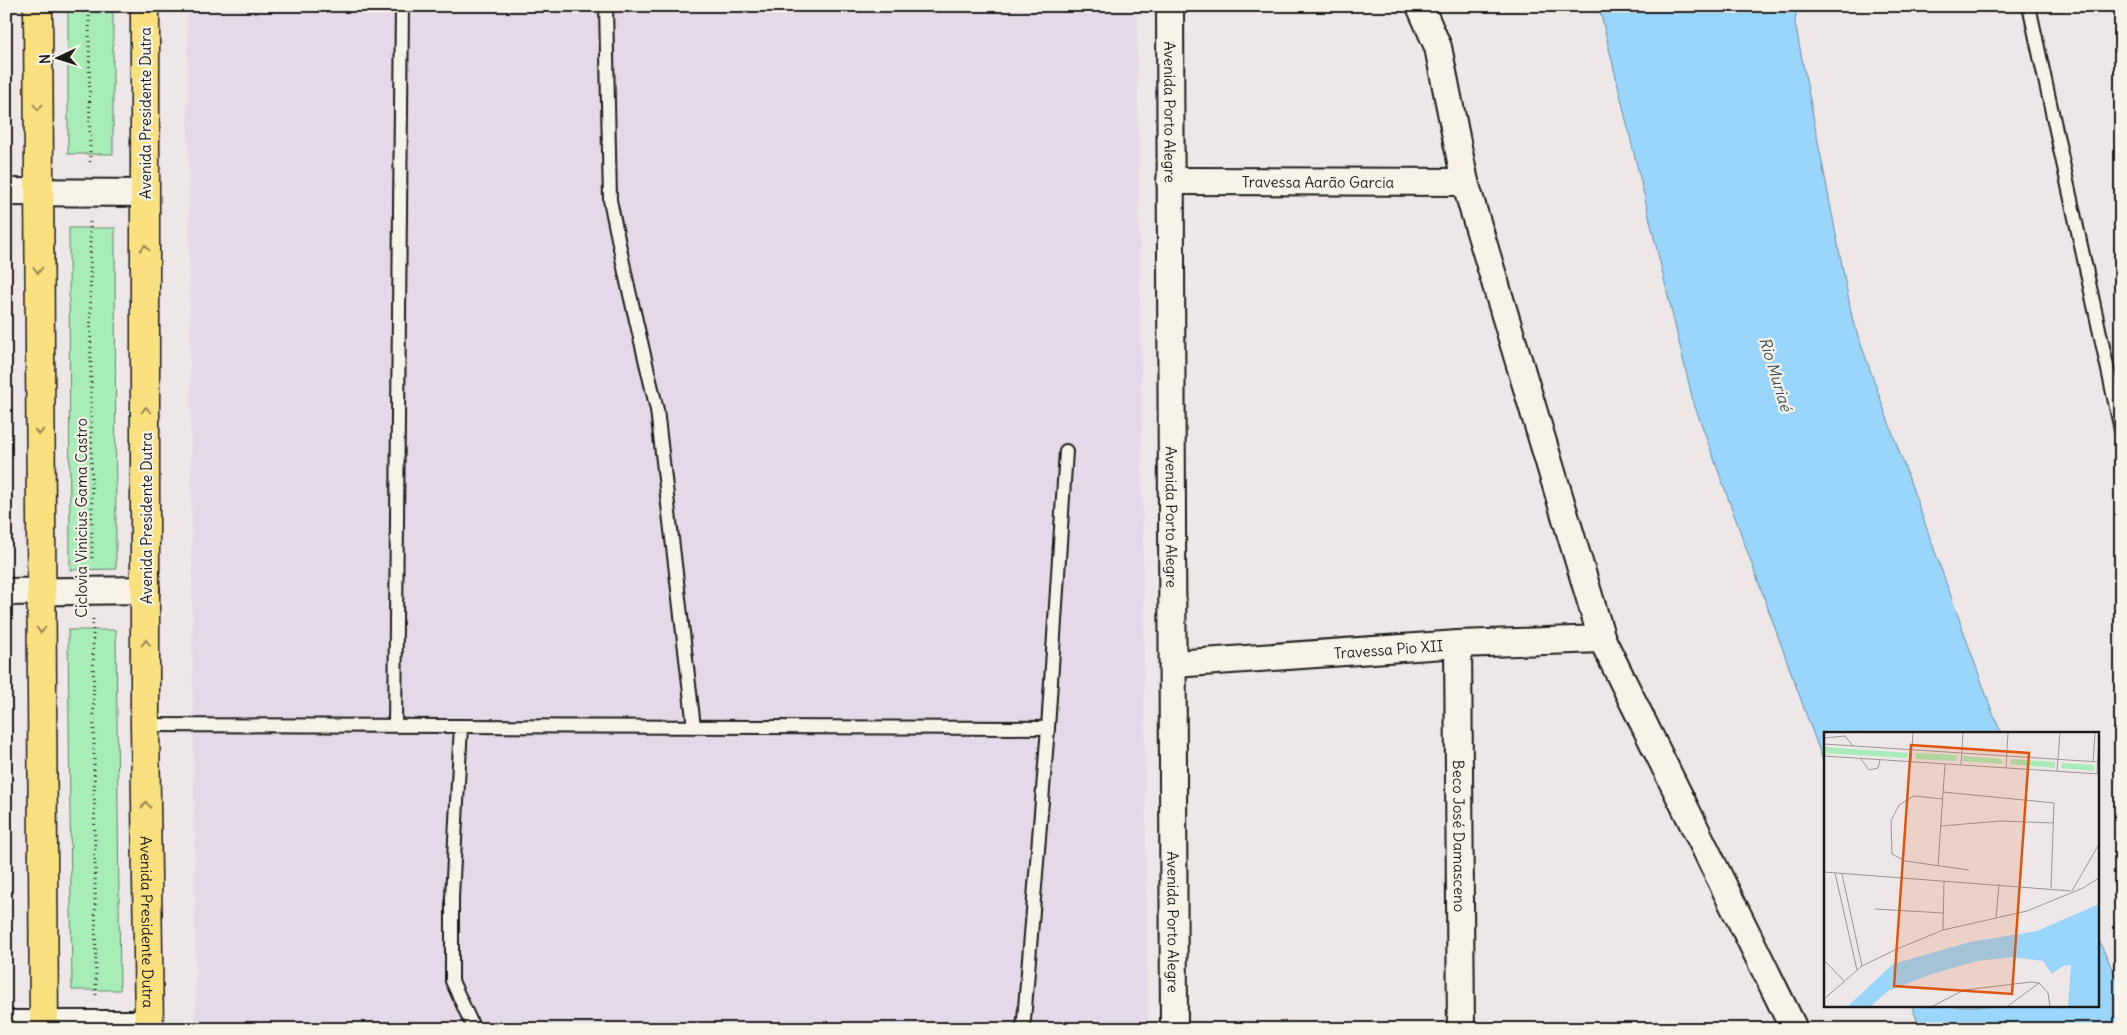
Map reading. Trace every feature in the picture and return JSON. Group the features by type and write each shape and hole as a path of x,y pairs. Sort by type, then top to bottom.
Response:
{"highway":[{"path":"38,6 44,1026"},
{"name":"Avenida Presidente Dutra","path":"145,6 146,725 149,1026"}],"street":[{"name":"Avenida Porto Alegre","path":"1170,6 1174,1029"},
{"path":"1420,6 1438,47 1465,182 1602,639 1794,1029"},
{"name":"Travessa Aarão Garcia","path":"1170,181 1465,182"},
{"path":"6,192 145,194"},
{"path":"6,592 146,590"},
{"name":"Travessa Pio XII","path":"1174,664 1458,644 1602,639"},
{"name":"Beco José Damasceno","path":"1458,644 1461,1029"},
{"path":"6,1024 149,1026"}],"lane":[{"path":"395,726 402,6"},
{"path":"606,6 610,200 657,410 694,727"},
{"path":"2029,6 2121,430"},
{"path":"1022,1029 1048,728 1066,451"},
{"path":"146,725 1048,728"},
{"path":"461,726 452,897 452,981 474,1029"}],"path":[{"name":"Ciclovia Vinicius Gama Castro","path":"89,6 96,980 94,1024"}],"shaded area":[{"path":"187,6 1137,6 1148,1029 196,1029"}],"green space":[{"path":"68,6 113,6 113,154 68,154"},
{"path":"69,228 115,228 116,569 70,570"},
{"path":"68,630 116,630 120,990 72,990"}],"water":[{"name":"Rio Muriaé","path":"1599,6 1797,6 1795,23 1853,322 1993,714 2001,732 1824,732 1824,763 1693,401"},
{"path":"2100,943 2121,987 2121,1029 1920,1029 1913,1008 2100,1008"}]}
